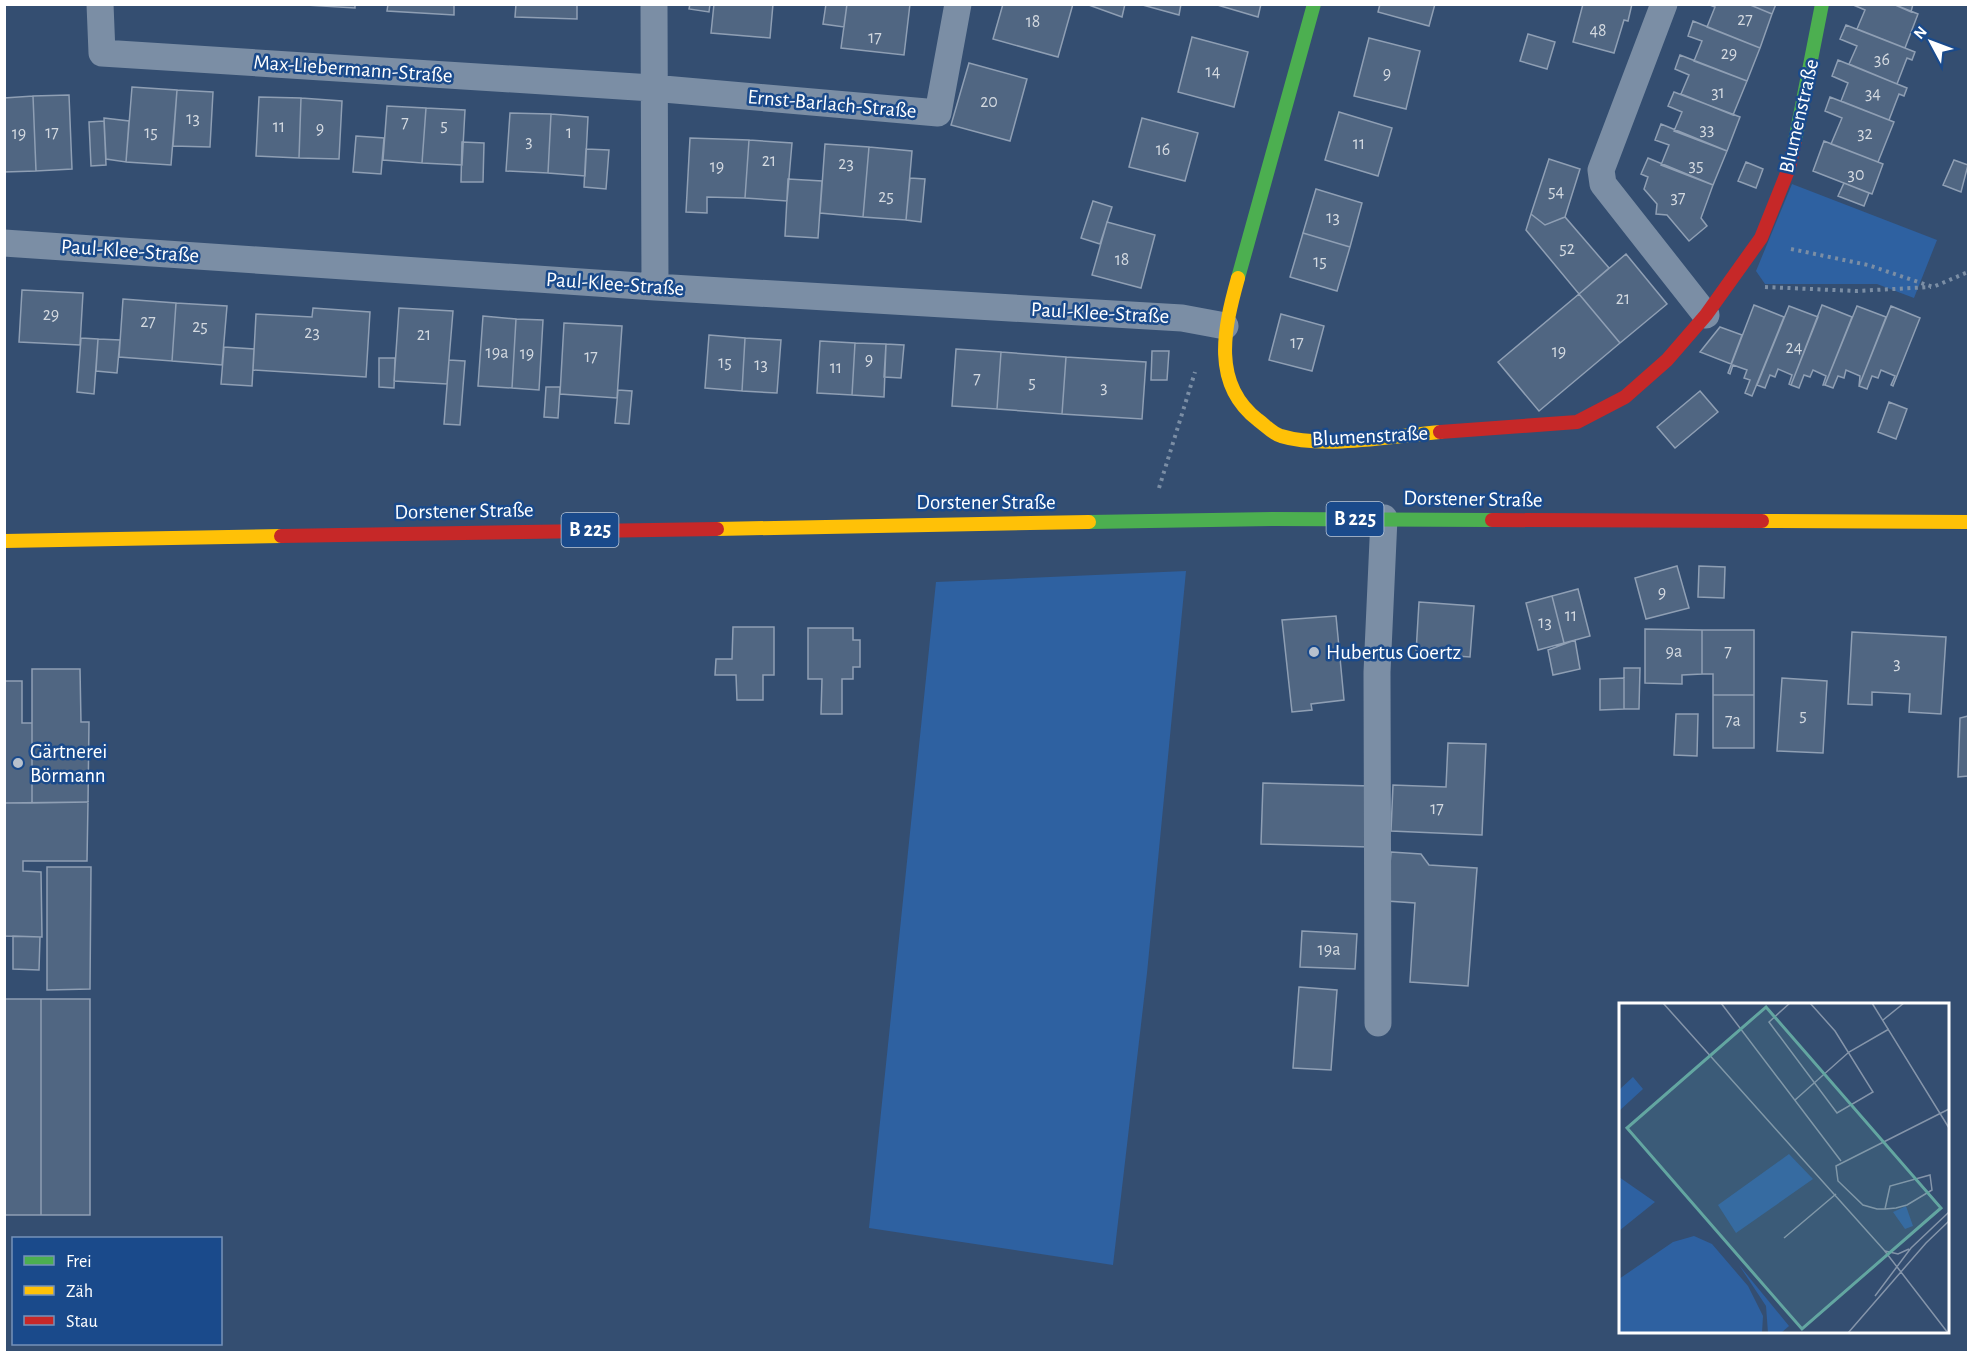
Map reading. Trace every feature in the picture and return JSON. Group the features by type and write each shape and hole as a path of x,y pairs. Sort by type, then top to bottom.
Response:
{"main road":[{"name":"Blumenstraße","path":"1314,4 1225,328 1228,382 1245,410 1279,436 1324,441 1577,422 1625,397 1667,360 1706,315 1757,245 1789,168 1822,4"},
{"path":"1934,519 1954,508"},
{"name":"Dorstener Straße","path":"4,542 933,523 1384,518 1535,522 1934,519 1968,522"}],"street":[{"name":"Max-Liebermann-Straße","path":"100,4 102,53 652,88"},
{"path":"654,4 652,88 655,287"},
{"name":"Ernst-Barlach-Straße","path":"652,88 938,113 958,4"},
{"path":"1664,4 1601,170 1603,184 1706,315"},
{"name":"Paul-Klee-Straße","path":"4,243 655,287 1182,318 1225,328"},
{"path":"1378,1023 1377,672 1384,518"}],"path":[{"path":"1757,245 1787,248 1868,265 1934,287"},
{"path":"1728,285 1856,291 1934,287 1968,272"},
{"path":"1149,522 1191,376 1225,328"}],"shaded area":[{"path":"1792,184 1937,240 1914,298 1877,284 1765,284 1756,271"},
{"path":"1186,571 1147,973 1113,1265 869,1228 936,582"}],"building":[{"path":"289,4 355,4 355,8"},
{"path":"388,4 454,4 454,15 387,11"},
{"path":"516,4 577,4 577,19 515,17"},
{"path":"690,4 710,4 709,12 689,9"},
{"path":"714,4 773,4 770,38 711,33"},
{"path":"826,4 847,4 844,27 823,24"},
{"path":"847,4 910,4 904,55 841,48"},
{"path":"1003,4 1073,4 1058,57 993,39"},
{"path":"1086,4 1125,4 1122,17"},
{"path":"1139,4 1181,4 1179,15"},
{"path":"1214,4 1261,4 1258,17"},
{"path":"1380,4 1435,4 1429,26 1378,12"},
{"path":"1583,4 1632,4 1628,21 1624,20 1614,53 1573,42"},
{"path":"1707,4 1748,4 1772,14 1760,48 1707,27 1715,7"},
{"path":"1748,4 1776,4 1772,14"},
{"path":"1851,4 1893,4 1918,14 1905,48 1857,29 1865,10"},
{"path":"1893,4 1913,4 1911,12"},
{"path":"1693,21 1760,48 1747,81 1694,61 1702,41 1688,36"},
{"path":"1846,25 1915,52 1912,60 1907,58 1897,84 1849,64 1857,46 1840,39"},
{"path":"1528,34 1555,42 1547,69 1520,61"},
{"path":"1192,37 1248,52 1234,107 1178,92"},
{"path":"1369,38 1420,51 1406,109 1354,96"},
{"path":"1680,55 1747,81 1733,115 1681,94 1689,75 1675,69"},
{"path":"1838,60 1907,88 1904,96 1899,94 1889,120 1841,101 1848,83 1832,76"},
{"path":"969,63 1027,79 1010,141 951,125"},
{"path":"132,87 177,90 171,165 126,162"},
{"path":"177,90 213,92 210,147 173,146"},
{"path":"1674,92 1740,117 1727,151 1674,131 1682,112 1668,106"},
{"path":"69,95 72,169 36,171 33,96"},
{"path":"33,96 36,171 4,172 4,98"},
{"path":"259,97 301,98 299,158 256,156"},
{"path":"1830,97 1894,122 1878,162 1831,144 1842,118 1825,111"},
{"path":"301,98 342,101 339,159 299,158"},
{"path":"387,106 426,108 422,163 383,160"},
{"path":"426,108 465,110 462,165 422,163"},
{"path":"1339,112 1392,128 1378,176 1325,160"},
{"path":"510,113 551,114 548,173 506,171"},
{"path":"551,114 588,117 585,176 548,173"},
{"path":"104,118 129,121 126,162 106,159"},
{"path":"1142,118 1198,133 1185,181 1129,167"},
{"path":"104,121 106,165 91,166 89,122"},
{"path":"1661,124 1727,151 1713,185 1661,165 1669,145 1655,140"},
{"path":"356,136 384,138 381,174 353,172"},
{"path":"690,138 749,140 745,198 707,197 707,213 686,212"},
{"path":"749,140 792,143 787,201 745,198"},
{"path":"1824,141 1883,164 1872,194 1813,171"},
{"path":"462,142 484,143 483,182 461,182"},
{"path":"825,144 869,147 863,217 820,213"},
{"path":"869,147 912,151 906,220 863,217"},
{"path":"586,149 609,150 606,189 584,187"},
{"path":"1648,158 1713,185 1701,218 1707,226 1689,241 1667,215 1656,214 1657,204 1644,189 1648,177 1641,174"},
{"path":"1549,159 1580,169 1565,217 1545,225 1531,214"},
{"path":"1954,160 1968,165 1961,192 1943,185"},
{"path":"1746,162 1763,169 1756,188 1738,181"},
{"path":"910,178 925,179 921,222 906,220"},
{"path":"788,179 822,181 818,238 785,236"},
{"path":"1844,183 1869,193 1864,206 1838,196"},
{"path":"1316,189 1362,203 1350,247 1303,233"},
{"path":"1093,201 1112,207 1100,244 1081,238"},
{"path":"1531,214 1545,225 1565,217 1609,268 1579,294 1526,230"},
{"path":"1107,222 1155,235 1141,288 1092,275"},
{"path":"1303,233 1350,247 1337,291 1290,277"},
{"path":"1626,254 1667,304 1620,343 1579,294"},
{"path":"22,290 83,293 80,345 19,342"},
{"path":"1579,294 1620,343 1539,411 1498,362"},
{"path":"123,299 176,303 172,361 119,357"},
{"path":"176,303 227,306 222,365 172,361"},
{"path":"1754,305 1784,317 1752,396 1745,393 1750,380 1744,378 1747,370 1733,365 1730,374 1728,373"},
{"path":"1822,305 1852,317 1825,385 1823,385 1826,376 1813,370 1810,377 1804,375 1799,388 1791,385"},
{"path":"1789,306 1818,317 1791,385 1789,384 1792,375 1778,369 1775,377 1770,375 1765,388 1757,385"},
{"path":"1857,306 1886,317 1859,386 1860,376 1846,370 1844,378 1838,376 1833,388 1825,385"},
{"path":"1891,306 1920,318 1893,386 1891,385 1895,376 1881,370 1878,378 1872,376 1867,389 1859,386"},
{"path":"313,308 370,312 366,377 253,370 256,314 312,317"},
{"path":"399,308 453,311 447,384 394,381"},
{"path":"1281,314 1324,326 1312,371 1269,360"},
{"path":"483,316 516,319 512,388 478,386"},
{"path":"516,319 543,320 539,390 512,388"},
{"path":"564,323 622,326 617,398 560,394"},
{"path":"1720,327 1742,335 1731,364 1700,352"},
{"path":"709,335 745,338 742,391 705,388"},
{"path":"81,338 98,339 94,394 77,392"},
{"path":"745,338 781,340 777,393 742,391"},
{"path":"98,339 120,340 117,373 96,371"},
{"path":"820,341 855,343 852,395 817,393"},
{"path":"855,343 886,344 884,397 852,395"},
{"path":"886,344 904,345 901,378 884,377"},
{"path":"224,347 254,349 252,386 221,384"},
{"path":"956,349 1001,352 997,409 952,406"},
{"path":"1152,351 1169,351 1167,380 1151,380"},
{"path":"1001,352 1066,357 1062,414 997,409"},
{"path":"1066,357 1146,362 1142,419 1062,414"},
{"path":"379,358 395,358 394,388 379,387"},
{"path":"449,360 465,361 460,425 444,424"},
{"path":"546,387 560,387 558,418 544,417"},
{"path":"618,390 632,391 629,424 615,423"},
{"path":"1700,391 1718,412 1675,448 1657,427"},
{"path":"1889,402 1907,409 1896,439 1878,432"},
{"path":"1677,566 1689,608 1646,619 1635,578"},
{"path":"1699,566 1725,567 1724,598 1698,597"},
{"path":"1578,589 1590,636 1564,643 1552,596"},
{"path":"1552,596 1564,643 1538,650 1526,603"},
{"path":"1419,602 1474,606 1470,657 1416,653"},
{"path":"1336,616 1344,700 1311,704 1312,710 1292,712 1282,620"},
{"path":"733,627 774,627 774,675 763,675 763,700 737,700 736,675 715,675 716,659 732,659"},
{"path":"808,628 853,628 853,640 860,640 860,667 853,667 853,679 842,679 842,714 821,714 822,679 808,679"},
{"path":"1645,629 1702,630 1702,674 1682,675 1682,684 1645,683"},
{"path":"1702,630 1754,630 1754,695 1713,695 1713,674 1702,674"},
{"path":"1852,632 1946,637 1941,714 1909,712 1910,694 1872,692 1872,705 1848,704"},
{"path":"1575,640 1580,669 1553,675 1548,650"},
{"path":"1624,668 1640,668 1639,709 1624,709"},
{"path":"32,669 80,669 81,722 89,722 88,802 32,803"},
{"path":"1624,678 1624,709 1600,710 1600,679"},
{"path":"1782,678 1827,681 1823,753 1777,751"},
{"name":"Gärtnerei Börmann","path":"4,681 22,681 22,723 32,723 32,803 4,803"},
{"path":"1713,695 1754,695 1754,748 1713,748"},
{"path":"1676,714 1698,714 1697,756 1674,755"},
{"path":"1968,716 1968,776 1958,777 1960,718"},
{"path":"1448,743 1486,744 1482,835 1391,831 1393,785 1446,787"},
{"path":"1263,783 1371,786 1369,847 1261,844"},
{"path":"88,802 87,861 23,861 23,871 41,872 42,937 4,936 4,803"},
{"path":"1391,852 1421,854 1429,865 1477,868 1468,986 1410,982 1415,903 1387,901"},
{"path":"47,867 91,867 90,989 47,990"},
{"path":"1302,931 1357,934 1355,969 1300,967"},
{"path":"13,936 40,937 39,970 13,969"},
{"path":"1299,987 1337,990 1331,1070 1293,1068"},
{"path":"4,999 41,999 41,1215 4,1215"},
{"path":"41,999 90,999 90,1215 41,1215"}],"traffic: fast":[{"path":"1238,278 1314,4"},
{"path":"1795,141 1822,4"},
{"path":"1089,522 1274,519 1492,520"}],"traffic: slow":[{"path":"1238,278 1226,335 1227,372 1233,390 1243,406 1272,431 1298,440 1338,442 1440,432"},
{"path":"1762,521 1968,522"},
{"path":"717,529 1089,522"},
{"path":"4,541 281,536"}],"traffic: jam":[{"path":"1440,432 1577,422 1625,397 1667,360 1706,315 1761,238 1789,168 1795,141"},
{"path":"1492,520 1762,521"},
{"path":"281,536 717,529"}],"place":[{"name":"Hubertus Goertz","path":"1314,652"},
{"name":"Gärtnerei Börmann","path":"18,763"}]}
